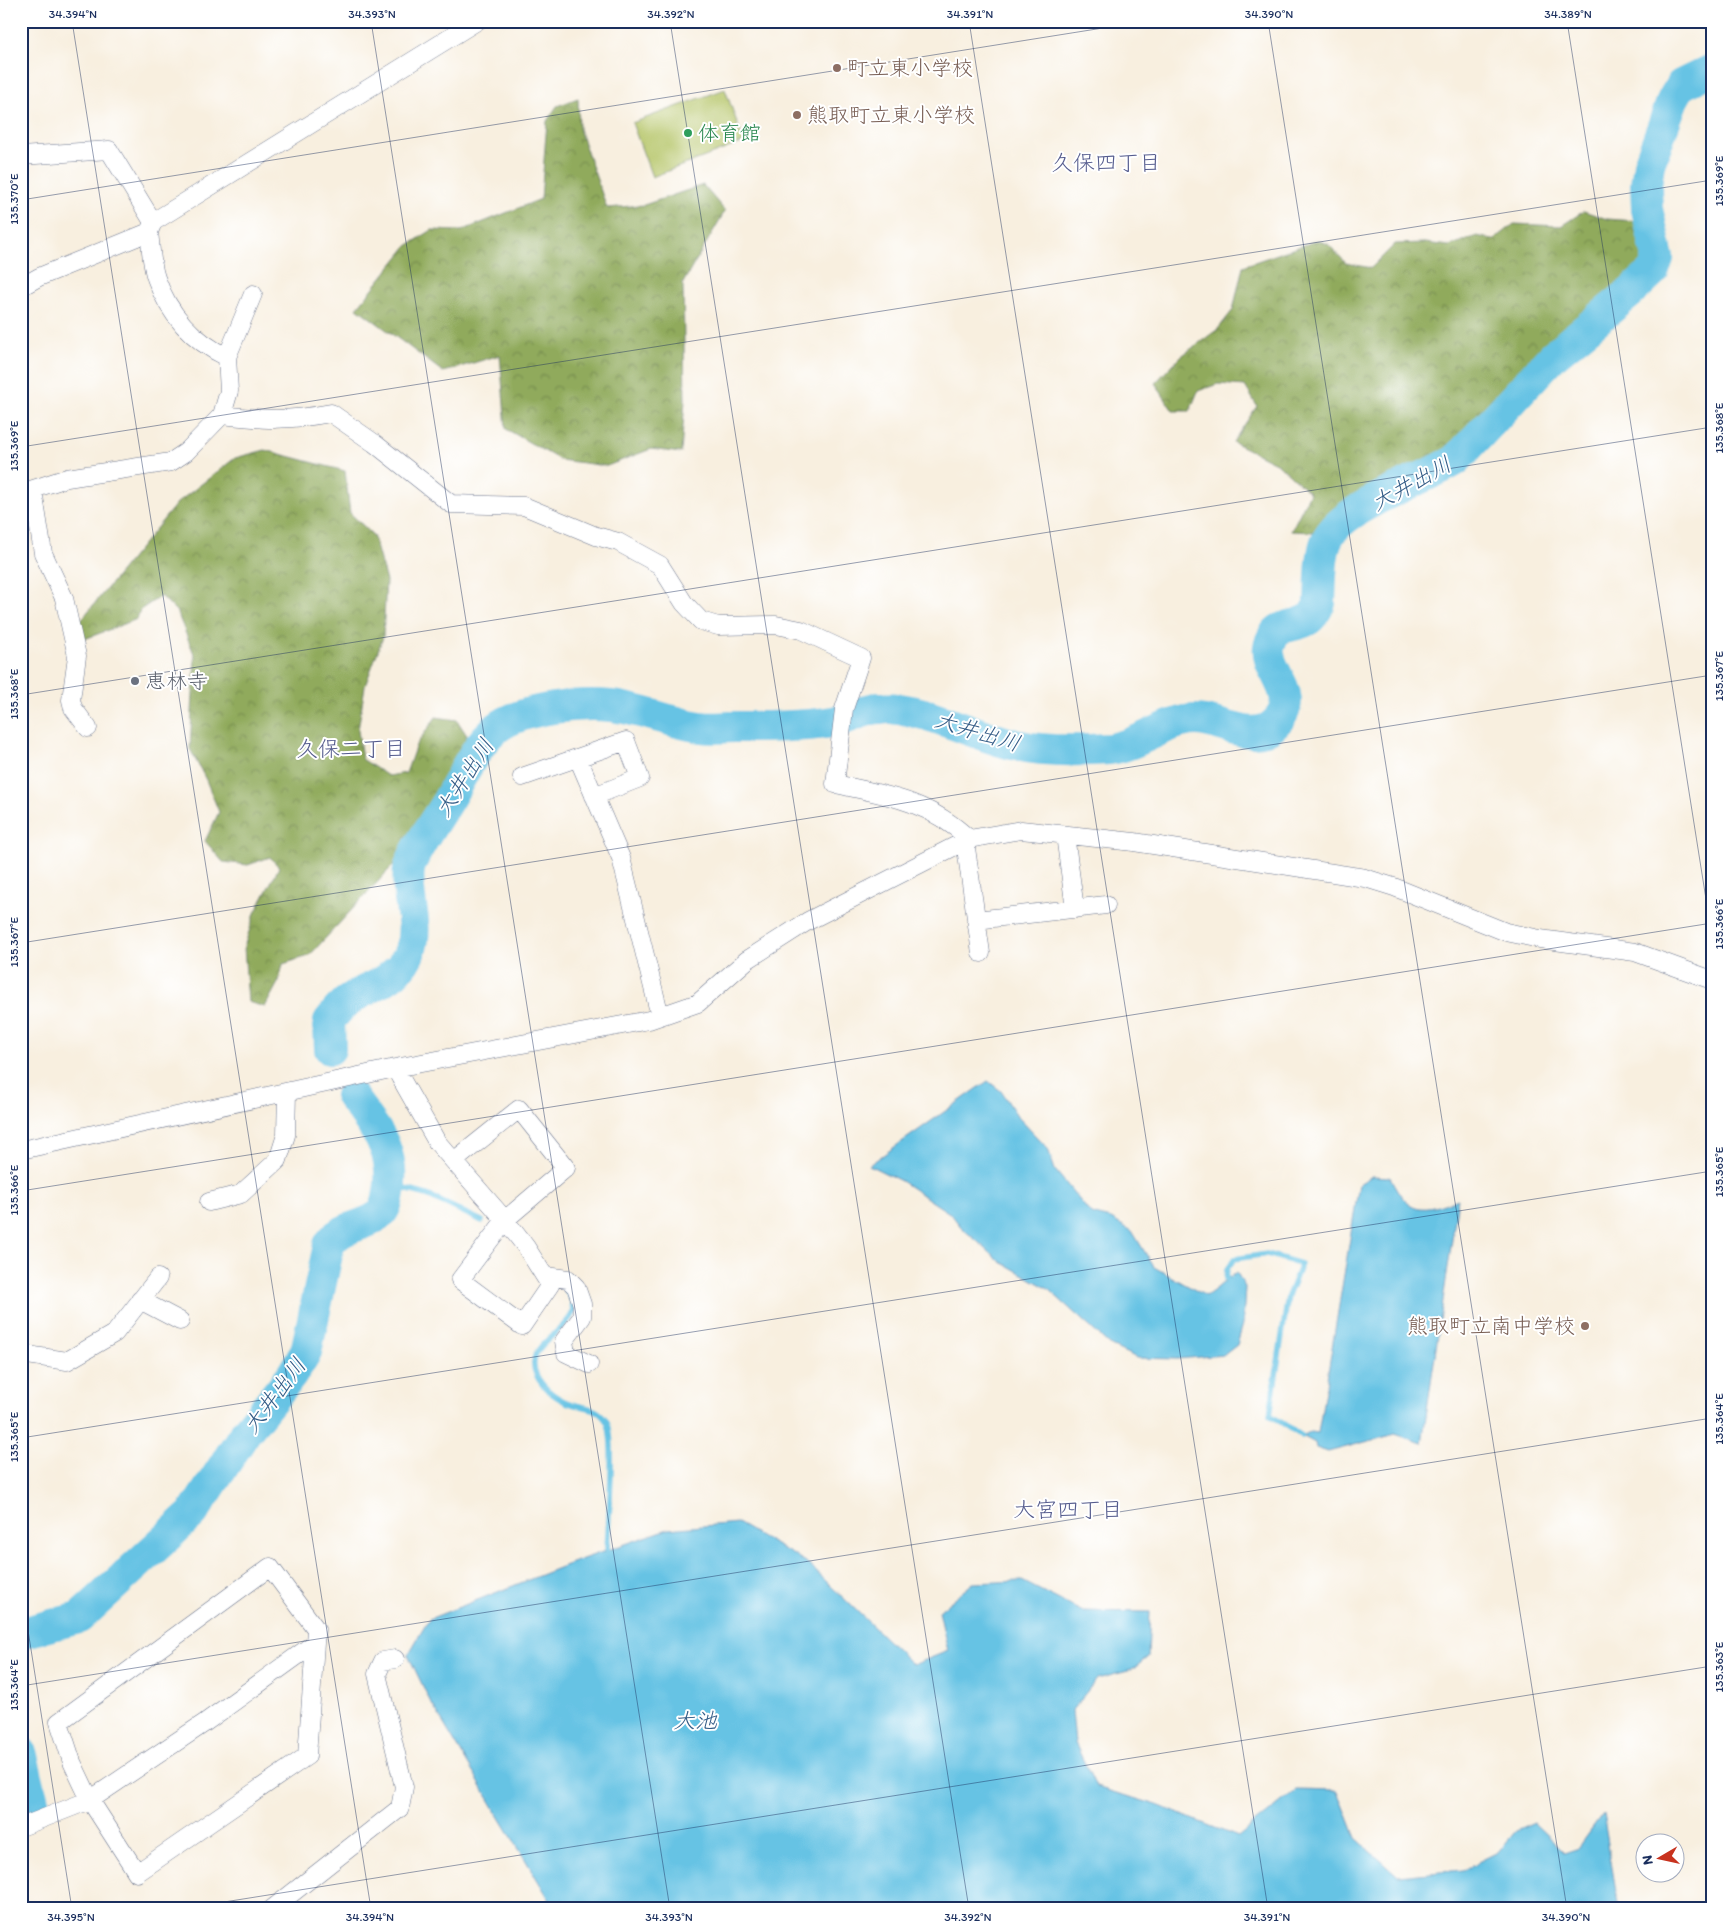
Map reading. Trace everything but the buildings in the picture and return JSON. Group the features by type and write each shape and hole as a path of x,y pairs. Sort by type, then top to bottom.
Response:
{"street":[{"path":"21,287 39,276 151,227 477,21"},
{"path":"21,156 109,150 151,227 156,278 176,318 189,333 208,348 227,357"},
{"path":"88,728 74,708 71,700 76,670 75,646 64,598 43,553 27,492 68,478 170,462 186,452 222,415 229,391 227,357 253,294"},
{"path":"222,415 261,420 293,420 331,413 451,504 524,506 596,536 618,542 660,565 684,603 701,621 718,626 776,626 801,630 861,658 844,709 835,784 895,796 928,809 951,822 967,840 981,953"},
{"path":"522,777 626,741 640,778 594,796"},
{"path":"578,758 621,858 660,1016"},
{"path":"21,1150 395,1068 649,1020 698,1003 747,960 808,921 967,840 1021,830 1134,842 1365,878 1394,887 1506,932 1540,939 1635,952 1712,980"},
{"path":"1065,835 1075,909"},
{"path":"976,920 1106,905"},
{"path":"395,1068 437,1142 506,1220 550,1285 522,1326 460,1280 506,1220 566,1168 519,1109 454,1161"},
{"path":"209,1202 241,1194 278,1160 286,1135 287,1092"},
{"path":"545,1276 568,1279 576,1287 582,1304 582,1317 564,1341 566,1353 589,1364"},
{"path":"21,1354 67,1361 115,1333 158,1278"},
{"path":"140,1300 180,1321"},
{"path":"270,1568 316,1629 307,1756 137,1873 90,1800 72,1762 59,1722 270,1568"},
{"path":"21,1827 90,1800 203,1724 315,1643"},
{"path":"272,1909 400,1808 404,1787 377,1674 383,1661 395,1659"}],"green space":[{"name":"体育館","path":"725,89 744,142 652,177 632,123"},
{"path":"578,98 579,129 607,208 644,205 703,185 725,211 683,283 685,400 681,453 651,449 607,466 560,460 506,429 500,355 443,372 357,308 407,246 432,230 461,231 541,199 547,121 557,106"},
{"path":"1584,211 1607,219 1637,221 1649,248 1647,268 1549,351 1451,455 1371,489 1313,532 1291,531 1310,493 1278,464 1233,442 1257,406 1245,386 1218,384 1198,391 1190,411 1173,411 1155,383 1180,357 1218,329 1233,310 1243,266 1318,240 1328,244 1346,263 1371,268 1395,244 1425,243 1449,246 1477,236 1494,240 1514,224 1561,226"},
{"path":"265,450 345,471 350,513 373,535 386,581 383,637 365,686 358,730 362,759 388,776 406,773 416,745 436,717 457,720 468,737 452,773 399,859 309,956 283,964 279,981 265,1007 248,1002 244,947 255,913 279,867 270,857 248,865 223,862 205,841 219,812 206,780 190,749 195,656 177,612 161,596 140,610 137,619 82,640 76,626 177,503 235,458"}],"water":[{"path":"988,1081 1001,1091 1018,1117 1048,1149 1055,1170 1091,1214 1111,1219 1132,1231 1154,1267 1206,1296 1237,1273 1245,1287 1243,1324 1237,1345 1224,1355 1177,1359 1137,1358 1111,1346 1047,1288 1001,1262 962,1228 951,1214 901,1181 869,1165"},
{"path":"1372,1176 1390,1177 1403,1198 1417,1207 1434,1207 1458,1199 1422,1443 1395,1434 1328,1452 1316,1448 1315,1443 1302,1436 1310,1432 1318,1433 1359,1184"},
{"name":"大池","path":"737,1523 806,1562 913,1665 948,1651 939,1611 973,1583 1022,1581 1081,1611 1150,1612 1148,1657 1132,1670 1097,1679 1072,1710 1075,1743 1096,1787 1157,1805 1238,1837 1296,1790 1338,1791 1356,1838 1398,1876 1462,1870 1498,1852 1516,1831 1534,1823 1564,1852 1579,1847 1603,1814 1619,1909 555,1909 430,1701 408,1655 429,1619 574,1562 668,1529"}],"waterway":[{"name":"大井出川","path":"330,1049 329,1021 337,1011 348,1000 387,979 407,958 411,948 414,928 408,879 409,869 420,844 484,740 501,725 525,714 569,706 598,705 634,710 690,725 713,728 821,724 840,720 870,709 900,709 934,717 999,741 1039,749 1062,750 1098,750 1120,747 1185,721 1205,721 1256,732 1265,730 1273,725 1282,715 1286,704 1282,684 1269,656 1269,647 1272,638 1280,629 1309,619 1318,607 1320,603 1323,552 1332,532 1345,519 1362,507 1456,460 1554,355 1631,292 1654,270 1658,258 1647,209 1646,185 1649,164 1673,99 1681,85 1712,70"},
{"name":"大井出川","path":"21,1633 79,1618 193,1513 245,1433 291,1376 306,1352 329,1245 339,1234 378,1216 384,1208 389,1195 389,1164 382,1140 351,1096"},
{"path":"390,1185 427,1195 482,1221"},
{"path":"1226,1279 1227,1269 1234,1259 1267,1254 1301,1264 1288,1296 1270,1415 1302,1436"},
{"path":"565,1288 572,1300 573,1312 564,1325 540,1348 536,1354 534,1368 539,1380 553,1394 564,1401 598,1412 607,1422 611,1445 607,1550"},
{"name":"大井出川","path":"21,1752 34,1806 21,1810"}],"place":[{"name":"町立東小学校","path":"837,68"},
{"name":"熊取町立東小学校","path":"797,115"},
{"name":"体育館","path":"688,133"},
{"name":"恵林寺","path":"135,681"},
{"name":"熊取町立南中学校","path":"1585,1326"}],"district":[{"name":"久保四丁目","path":"1106,162"},
{"name":"久保二丁目","path":"351,748"},
{"name":"大宮四丁目","path":"1068,1509"}]}
